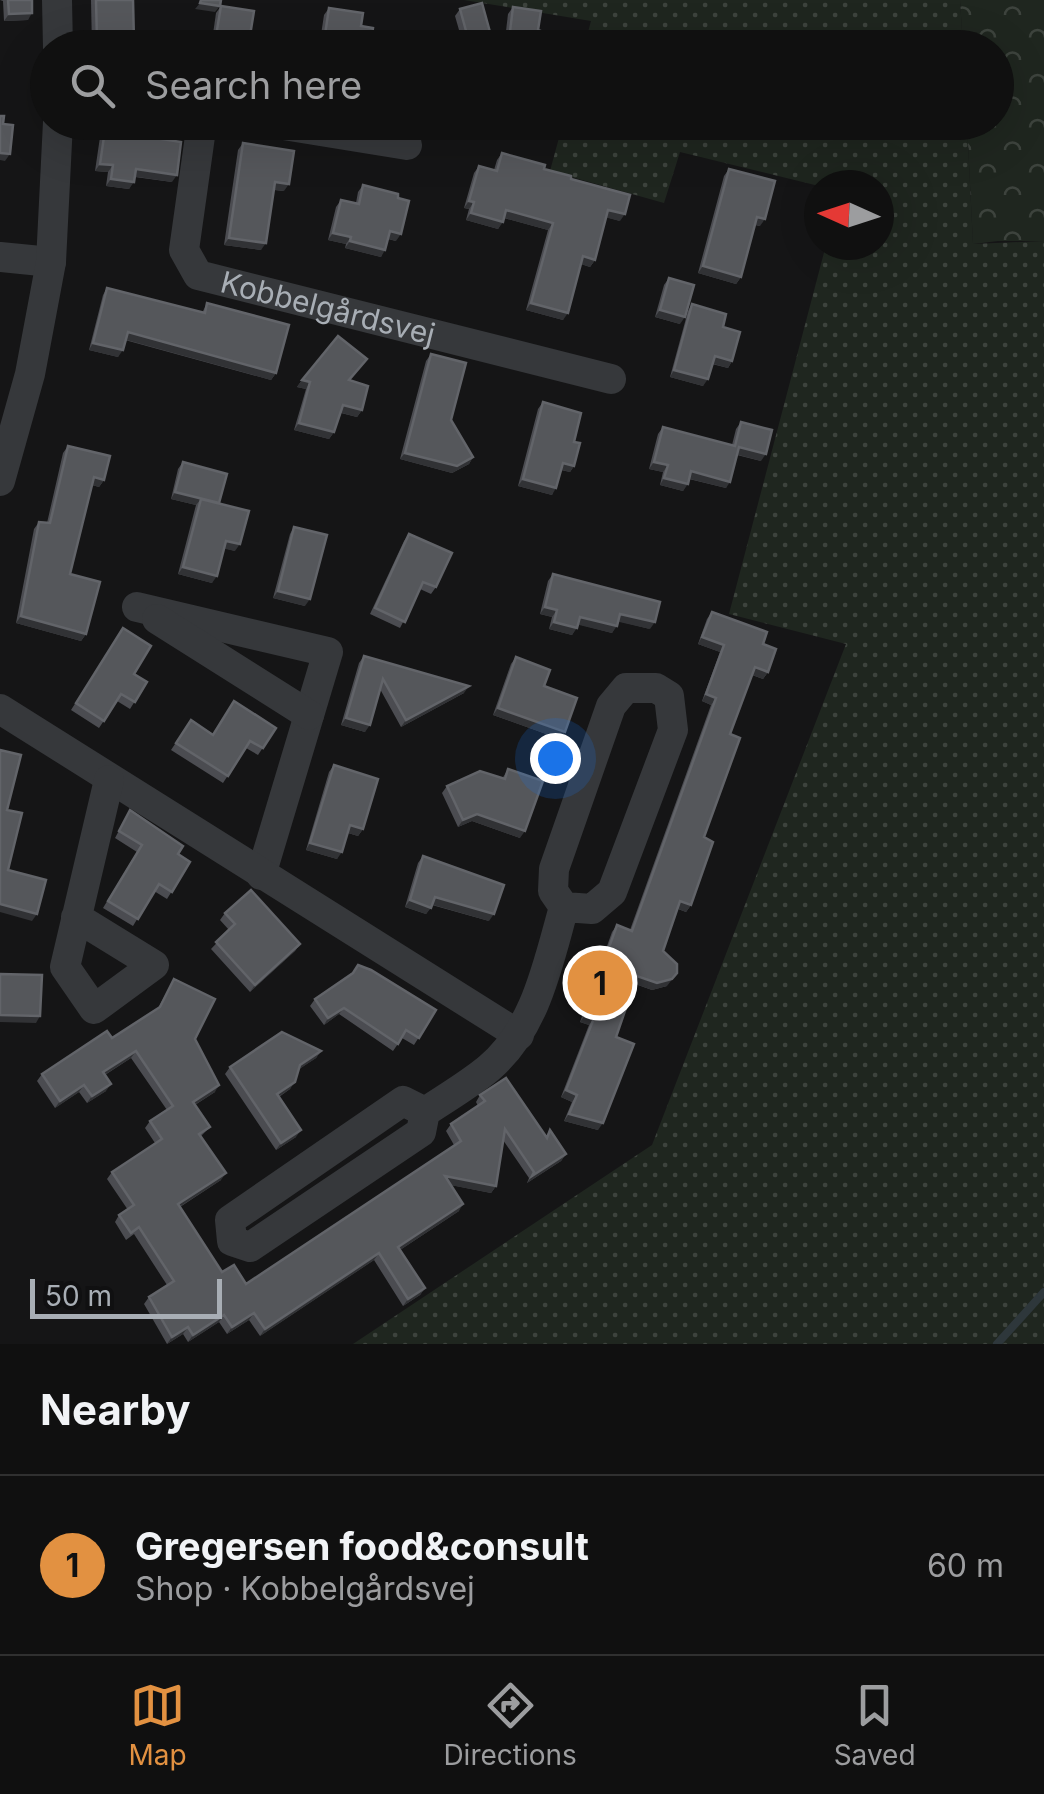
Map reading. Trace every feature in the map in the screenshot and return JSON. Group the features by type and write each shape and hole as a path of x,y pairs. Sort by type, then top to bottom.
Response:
{"street":[{"path":"57,0 58,30"},
{"path":"0,480 30,374 51,262 57,140"},
{"name":"Kobbelgårdsvej","path":"199,140 184,250 198,275 611,379"},
{"path":"376,140 407,145"},
{"path":"0,257 51,262"},
{"path":"261,875 328,652 138,607 309,715"},
{"path":"626,688 656,688 669,696 673,730 612,892 592,909 564,907 553,891 554,868 611,706 626,688"},
{"path":"0,709 518,1036"},
{"path":"76,917 110,780"},
{"path":"425,1112 403,1101 230,1220 232,1241 250,1247 422,1132 425,1112 491,1067 518,1036 537,998 564,907"}],"green space":[{"path":"464,0 960,0 962,30 589,30 591,21"},
{"path":"960,0 1044,0 1044,241 973,244 968,140 1014,140 1014,30 962,30"},
{"path":"558,140 968,140 973,244 1044,241 1044,1344 353,1344 652,1145 846,644 729,614 822,260 894,260 894,170 804,170 804,182 680,152 664,203 550,171"}],"building":[{"path":"8,0 32,0 32,13 9,14"},
{"path":"96,0 133,0 134,30 97,30"},
{"path":"221,0 220,6 200,3"},
{"path":"482,3 489,30 466,30 460,9"},
{"path":"221,6 254,11 251,30 217,30"},
{"path":"513,7 541,11 538,30 510,30"},
{"path":"329,8 363,13 361,26 373,28 373,30 326,30"},
{"path":"0,116 4,116 3,124 13,125 10,154 0,153"},
{"path":"104,140 181,142 177,175 136,169 134,182 111,179 113,165 100,164"},
{"path":"243,143 294,151 289,184 275,182 266,243 229,238"},
{"path":"502,153 545,165 544,169 571,179 630,195 625,214 608,210 595,260 583,256 568,313 531,303 553,223 506,210 503,222 471,213 474,202 469,201 479,166 497,171"},
{"path":"729,169 775,181 765,219 757,217 741,277 703,266"},
{"path":"363,185 409,201 401,234 390,231 385,250 333,233 341,200 359,204"},
{"path":"669,278 694,285 685,317 660,310"},
{"path":"107,288 205,313 207,303 289,325 276,373 128,332 123,350 93,343"},
{"path":"692,304 726,314 723,327 740,332 732,361 715,356 708,379 674,370"},
{"path":"338,336 367,359 349,380 368,386 362,410 343,405 334,432 299,423 310,382 302,380"},
{"path":"431,354 466,363 451,420 473,457 457,466 405,453"},
{"path":"543,402 581,413 574,442 580,443 574,466 563,463 556,488 523,479"},
{"path":"741,422 772,430 766,454 739,447 730,482 691,471 688,484 664,478 668,465 654,462 663,427 735,446"},
{"path":"68,446 110,456 104,480 94,477 70,574 100,582 86,634 21,616 39,522 50,523"},
{"path":"183,462 227,474 219,503 175,492"},
{"path":"201,499 249,511 240,544 226,541 217,576 183,567"},
{"path":"294,527 327,535 310,599 278,591"},
{"path":"409,534 452,553 436,587 423,582 405,622 375,608"},
{"path":"553,574 660,602 655,622 620,614 617,626 580,617 577,628 554,622 557,610 545,607"},
{"path":"712,612 767,632 763,644 776,649 768,672 755,667 730,734 740,738 704,837 713,842 691,905 680,901 663,951 677,964 677,973 672,979 657,983 637,976 616,1037 634,1044 603,1123 569,1114 577,1095 566,1090 594,1018 585,1015 617,925 632,931 716,698 706,694 724,645 702,637"},
{"path":"123,628 151,646 134,674 147,682 135,702 121,694 104,721 76,703"},
{"path":"364,656 469,686 406,720 383,679 370,725 346,718"},
{"path":"516,657 550,670 544,686 577,698 565,732 498,708"},
{"path":"234,701 276,728 263,748 250,741 228,776 176,743 191,720 213,735"},
{"path":"0,750 21,755 7,810 22,813 8,870 46,880 37,914 0,904"},
{"path":"334,765 378,779 363,829 350,825 342,852 310,843"},
{"path":"508,769 543,781 525,831 477,814 463,820 447,786 480,771 505,779"},
{"path":"130,810 183,846 178,854 190,862 172,892 159,884 138,919 108,901 142,845 119,831"},
{"path":"423,856 504,885 494,914 435,897 431,908 410,900"},
{"path":"251,890 300,944 255,985 216,942 235,924 225,913"},
{"path":"358,965 436,1010 419,1038 406,1030 398,1044 344,1008 328,1018 315,999 353,973"},
{"path":"0,974 42,975 40,1016 0,1015"},
{"path":"174,979 215,999 195,1039 219,1085 193,1102 210,1127 199,1134 226,1173 178,1204 222,1272 234,1265 246,1284 461,1141 451,1124 485,1101 480,1095 506,1078 547,1138 550,1130 566,1154 532,1176 534,1172 505,1129 496,1186 445,1176 463,1204 398,1247 425,1288 408,1299 379,1253 265,1329 254,1313 232,1327 224,1315 193,1335 188,1327 172,1337 149,1297 174,1281 139,1227 131,1233 119,1215 134,1205 112,1172 162,1139 150,1121 173,1106 136,1051 103,1072 111,1084 92,1096 84,1085 60,1101 42,1074 107,1031 112,1038 160,1007"},
{"path":"282,1032 321,1051 300,1065 295,1082 277,1094 301,1130 281,1143 230,1067"}],"waterway":[{"path":"997,1344 1044,1292"}],"place":[{"name":"Gregersen food&consult","path":"600,983"}]}
